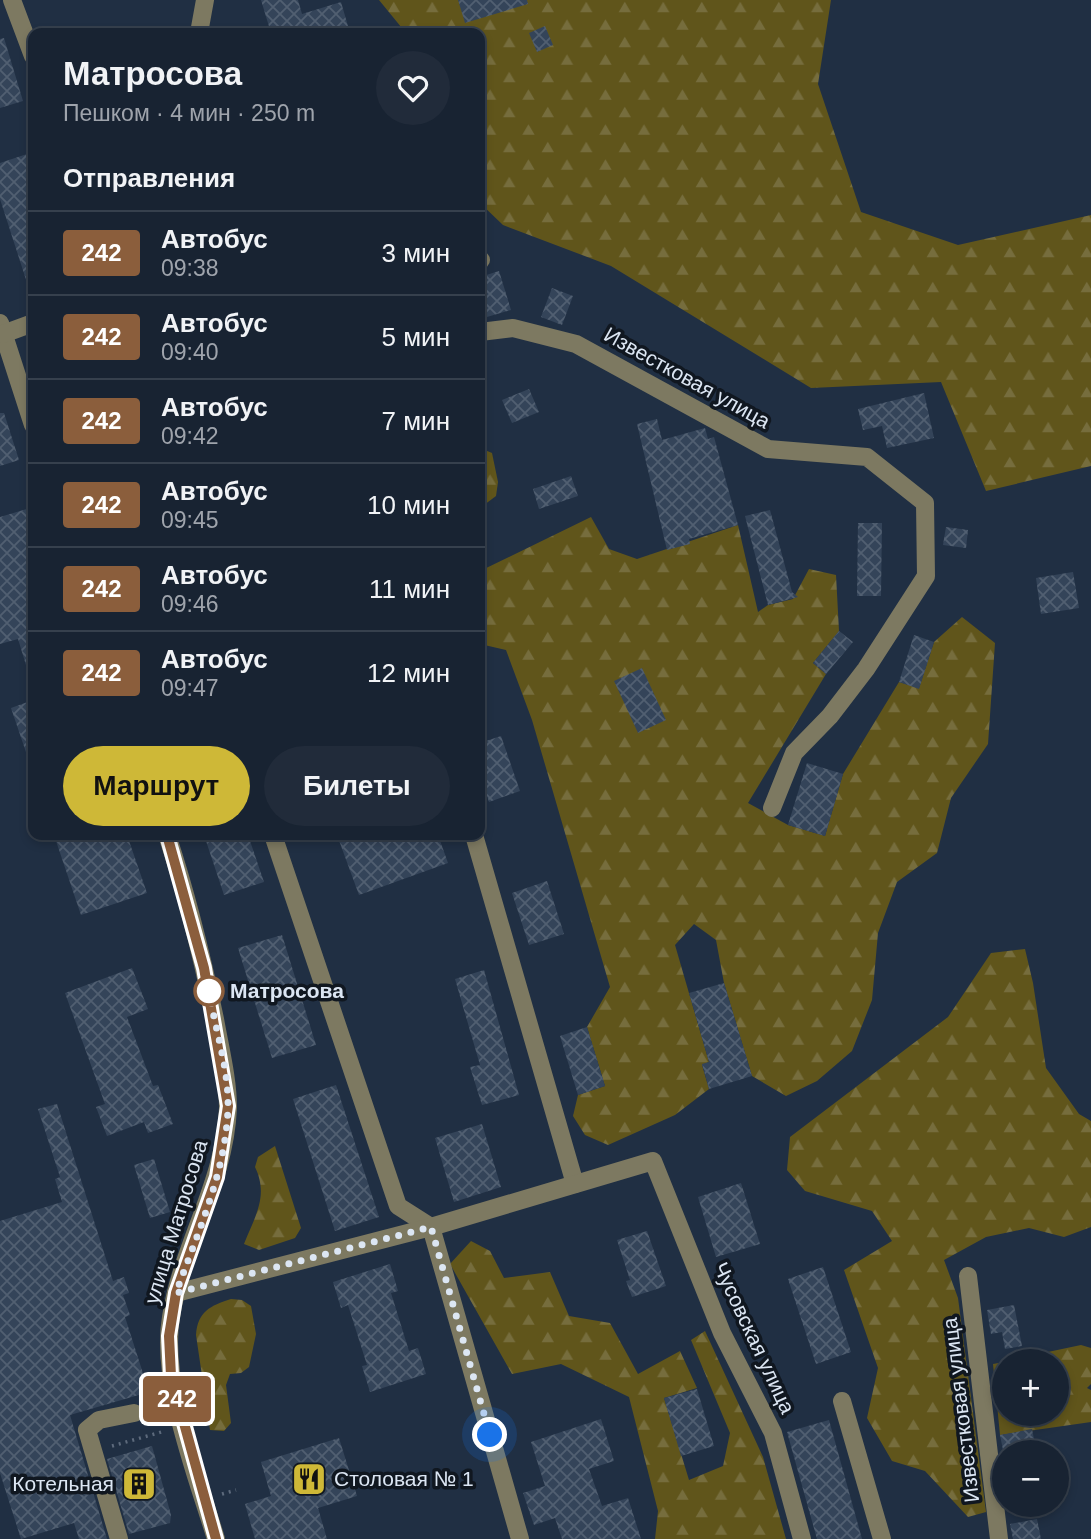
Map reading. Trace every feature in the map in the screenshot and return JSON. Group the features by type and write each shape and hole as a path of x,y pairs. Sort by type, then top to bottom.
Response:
{"street":[{"path":"12,0 28,43"},
{"path":"200,28 205,0"},
{"path":"28,324 2,328 28,409"},
{"name":"Известковая улица","path":"485,331 513,328 576,344 768,449 867,457 925,503 926,576 866,669 830,716 794,753 772,808"},
{"name":"улица Матросова","path":"168,840 204,968 228,1106 217,1177 176,1293 169,1336 169,1356 184,1425 216,1539"},
{"path":"275,840 398,1206 431,1227 520,1539"},
{"path":"176,1293 431,1227 575,1184 475,840"},
{"name":"Чусовская улица","path":"575,1184 653,1161 722,1333 773,1433 802,1539"},
{"name":"Известковая улица","path":"968,1276 999,1539"},
{"path":"842,1401 882,1539"},
{"path":"118,1539 87,1430 99,1420 134,1413"}],"path":[{"path":"108,1447 184,1425"},
{"path":"220,1494 236,1490"}],"green space":[{"path":"379,0 831,0 818,84 861,212 958,245 1091,215 1091,466 986,491 941,382 811,388 611,266 503,225 485,208 485,28 402,28"},
{"path":"485,450 492,453 498,482 496,496 485,504"},
{"path":"591,517 609,549 637,559 738,525 758,612 768,605 793,599 809,569 836,575 839,631 813,663 826,674 748,803 788,825 825,836 843,774 899,682 919,688 934,642 962,617 995,643 988,744 951,798 937,853 897,882 878,933 872,1000 852,1051 817,1081 786,1096 752,1076 724,983 716,940 694,924 675,945 709,1062 702,1065 709,1089 675,1115 608,1145 585,1135 573,1116 578,1095 605,1086 587,1027 610,987 532,720 506,650 485,645 485,569"},
{"path":"1025,949 1046,1068 1079,1114 1091,1121 1091,1227 1064,1237 1029,1228 986,1237 944,1260 958,1298 986,1512 968,1517 925,1471 892,1461 867,1418 878,1368 844,1270 892,1241 872,1211 805,1191 787,1170 790,1137 948,1017 991,953"},
{"path":"275,1146 301,1228 295,1238 259,1250 244,1244 261,1197 255,1167 258,1157"},
{"path":"471,1241 490,1251 504,1278 550,1272 569,1316 610,1323 638,1374 680,1351 697,1388 664,1398 689,1480 723,1466 730,1433 691,1340 705,1331 763,1457 786,1539 655,1539 658,1511 629,1397 561,1364 512,1374 450,1264"},
{"path":"231,1299 242,1300 251,1306 256,1334 249,1367 241,1373 230,1374 226,1385 231,1423 224,1431 210,1430 197,1327 206,1311"},
{"path":"1081,1345 1091,1348 1091,1384 1087,1388 1091,1390 1091,1422 1069,1425 1069,1349 1062,1349"},
{"path":"999,1426 1063,1426 1000,1435"}],"building":[{"path":"261,0 298,0 302,14 341,2 349,28 269,28"},
{"path":"458,0 527,0 528,4 465,23"},
{"path":"545,26 553,45 537,52 529,33"},
{"path":"4,38 23,101 0,108 0,39"},
{"path":"28,154 28,286 0,199 0,163"},
{"path":"499,271 511,310 485,318 485,275"},
{"path":"552,288 573,296 562,325 541,317"},
{"path":"529,389 539,412 512,423 502,400"},
{"path":"924,393 934,438 887,448 882,426 863,430 858,409"},
{"path":"0,413 4,413 19,460 0,466"},
{"path":"657,419 662,440 705,428 708,439 714,437 738,525 689,539 690,544 667,550 637,424"},
{"path":"571,476 578,496 539,509 533,489"},
{"path":"28,509 28,672 18,639 0,644 0,517"},
{"path":"770,510 792,592 798,597 768,605 745,516"},
{"path":"858,523 882,523 881,596 857,596"},
{"path":"946,527 968,530 966,548 943,545"},
{"path":"1073,572 1079,608 1041,614 1036,578"},
{"path":"839,631 853,642 826,674 813,663"},
{"path":"914,635 934,642 919,689 899,682"},
{"path":"642,668 666,720 638,733 614,681"},
{"path":"28,702 28,758 11,708"},
{"path":"501,736 520,791 489,802 485,790 485,741"},
{"path":"807,763 843,774 825,836 788,825"},
{"path":"56,840 129,840 147,893 81,915"},
{"path":"206,840 250,840 264,882 224,895"},
{"path":"339,840 440,840 448,863 359,895"},
{"path":"547,881 564,934 529,945 512,893"},
{"path":"282,935 316,1045 272,1058 238,948"},
{"path":"132,968 148,1009 127,1017 153,1086 158,1085 173,1124 148,1133 144,1122 107,1136 96,1107 105,1104 65,993"},
{"path":"484,970 519,1095 482,1105 470,1067 480,1065 455,979"},
{"path":"724,983 752,1076 709,1089 702,1064 709,1062 689,993"},
{"path":"587,1027 605,1086 578,1095 560,1036"},
{"path":"336,1085 379,1217 335,1231 293,1099"},
{"path":"57,1104 113,1281 124,1277 129,1293 123,1295 130,1315 125,1317 149,1392 70,1415 107,1539 79,1539 74,1523 21,1539 0,1473 0,1221 62,1202 55,1179 60,1177 38,1109"},
{"path":"482,1124 501,1187 454,1202 435,1138"},
{"path":"154,1159 170,1212 150,1218 134,1165"},
{"path":"741,1183 760,1244 716,1257 698,1197"},
{"path":"647,1231 666,1286 632,1297 626,1281 630,1280 617,1240"},
{"path":"390,1264 398,1291 391,1293 409,1351 418,1348 426,1374 370,1392 362,1366 367,1365 348,1305 341,1308 333,1282"},
{"path":"823,1267 851,1352 816,1364 788,1279"},
{"path":"1014,1305 1022,1346 1005,1349 1002,1332 991,1334 987,1310"},
{"path":"697,1389 714,1446 681,1456 664,1398"},
{"path":"601,1419 614,1461 589,1469 602,1506 628,1498 641,1539 562,1539 555,1518 534,1525 523,1493 545,1486 531,1442"},
{"path":"829,1420 862,1539 817,1539 787,1432"},
{"path":"1032,1429 1034,1440 1001,1440 1000,1435"},
{"name":"Столовая № 1","path":"339,1438 357,1496 318,1508 327,1539 255,1539 245,1504 271,1496 261,1462"},
{"name":"Котельная","path":"152,1446 171,1515 170,1523 129,1534 107,1459"},
{"path":"1037,1519 1041,1539 1013,1539 1010,1524"}],"bus line":[{"name":"242","path":"169,840 204,968 220,1046 228,1106 226,1133 217,1177 176,1293 169,1336 171,1376 216,1539"}],"place":[{"name":"Матросова","path":"209,991"},
{"name":"Столовая № 1","path":"309,1479"},
{"name":"Котельная","path":"139,1484"}],"route":[{"path":"209,991 226,1081 226,1133 217,1177 176,1293 431,1227 490,1435"}]}
